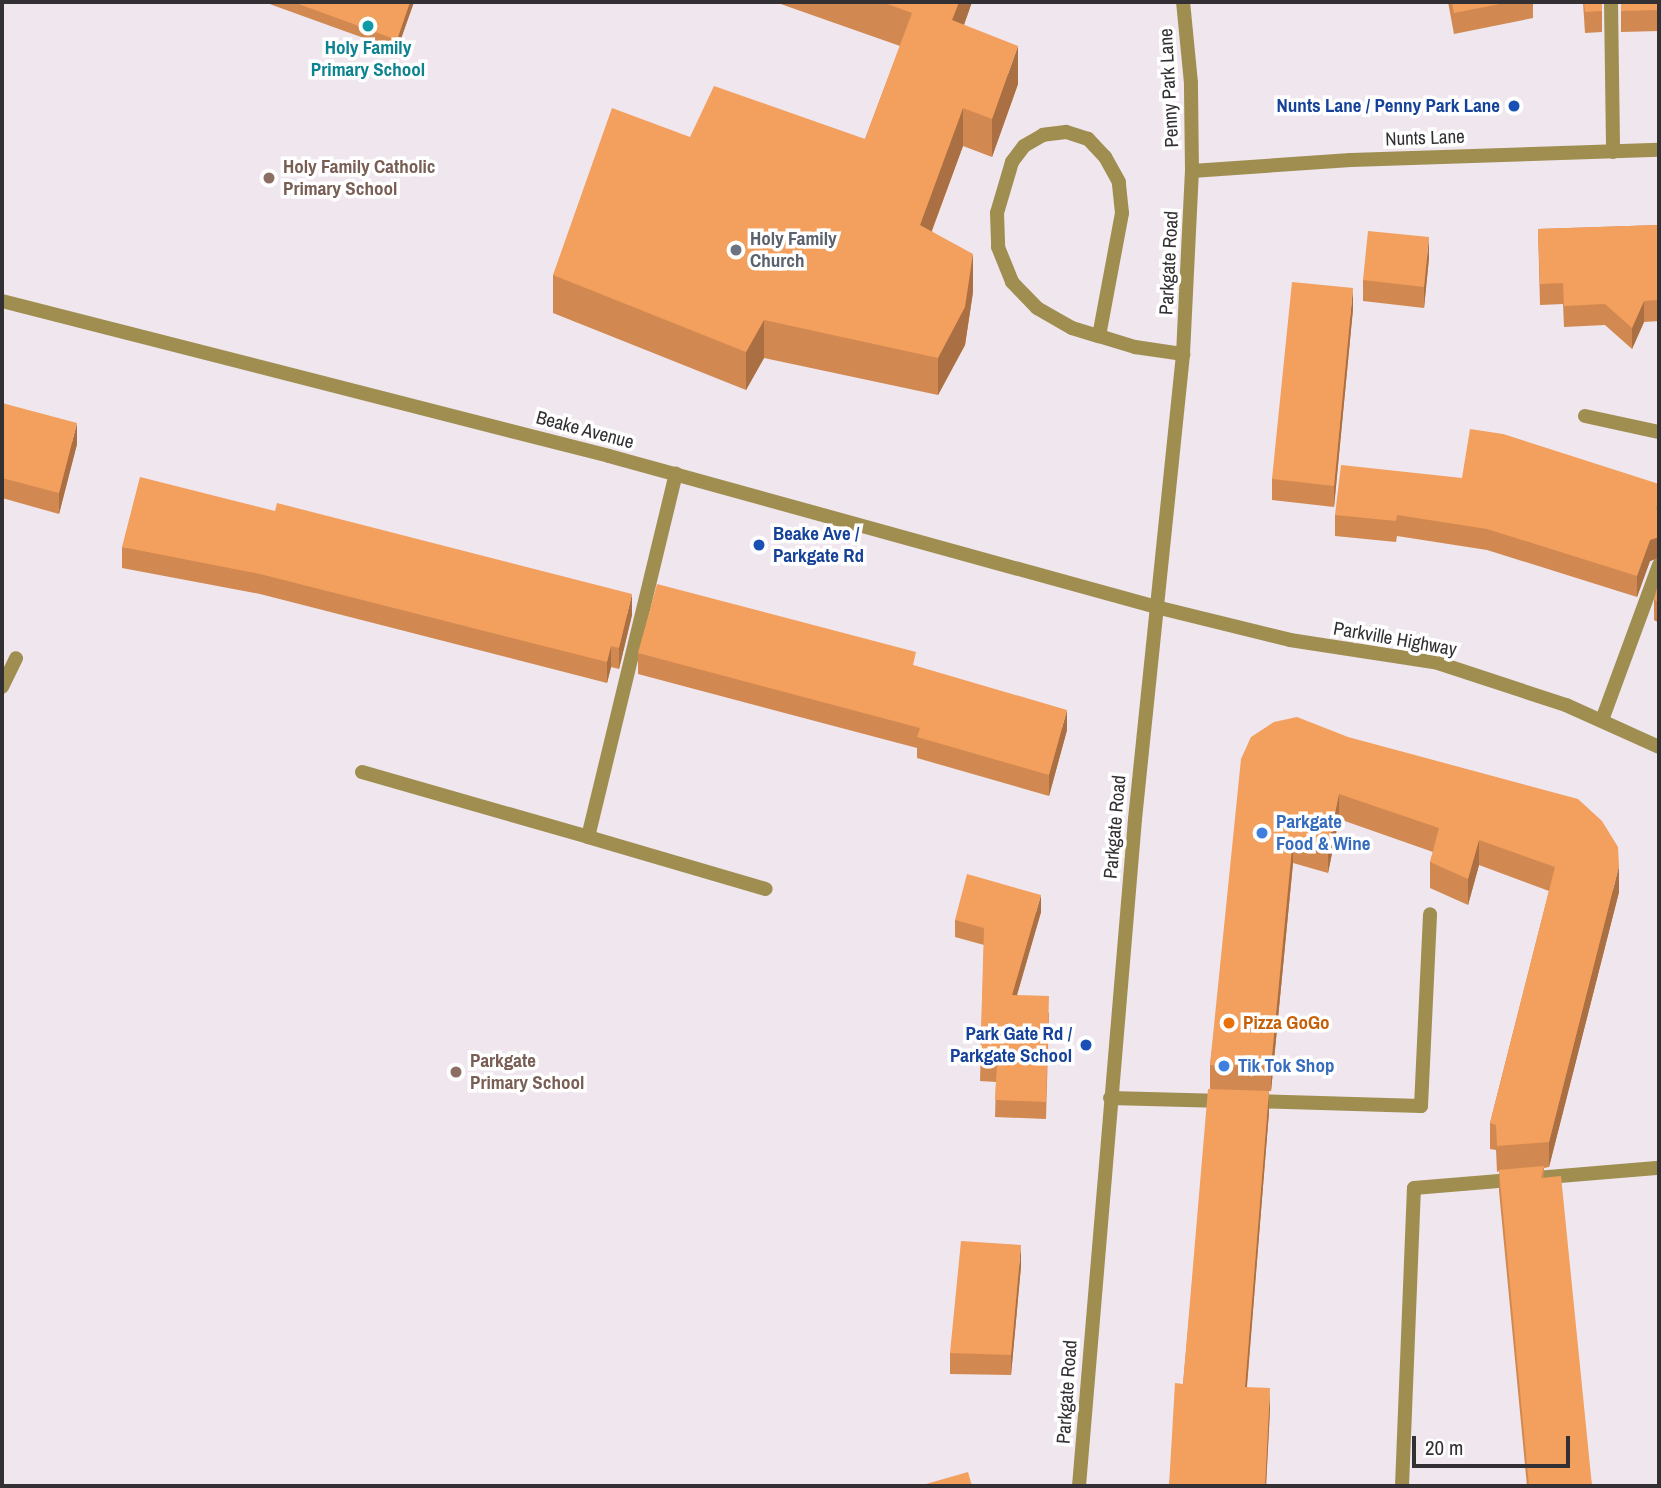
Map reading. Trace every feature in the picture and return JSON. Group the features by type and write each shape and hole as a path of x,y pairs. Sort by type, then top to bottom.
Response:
{"street":[{"name":"Penny Park Lane","path":"1183,2 1191,83 1192,171"},
{"path":"1611,2 1613,152"},
{"path":"1099,336 1122,213 1119,182 1105,157 1088,139 1066,132 1043,135 1024,146 1012,162 997,213 998,247 1012,282 1037,308 1072,328 1099,336 1183,354"},
{"name":"Nunts Lane","path":"1192,171 1351,160 1659,150"},
{"name":"Parkgate Road","path":"1079,1486 1110,1098 1156,607 1183,354 1192,171"},
{"name":"Beake Avenue","path":"2,301 676,474 1156,607"},
{"path":"1585,416 1659,432"},
{"path":"588,837 676,474"},
{"path":"1602,720 1659,565"},
{"name":"Parkville Highway","path":"1156,607 1290,640 1438,663 1602,720 1659,747"},
{"path":"2,687 16,658"},
{"path":"362,772 766,889"},
{"path":"1110,1098 1422,1106 1430,914"},
{"path":"1402,1486 1415,1188 1659,1168"}],"building":[{"name":"Holy Family Primary School","path":"293,2 410,2 397,40"},
{"name":"Holy Family Church","path":"882,2 959,2 952,20 1018,46 992,119 963,108 920,225 973,254 965,307 938,358 764,320 746,352 553,275 612,108 690,137 714,86 865,139 912,13"},
{"path":"1452,2 1510,2 1454,13"},
{"path":"1584,2 1602,2 1602,11 1585,12"},
{"path":"1621,2 1659,2 1659,10 1621,11"},
{"path":"1659,225 1659,300 1644,301 1632,328 1605,304 1564,306 1563,283 1540,284 1538,229"},
{"path":"1368,231 1429,237 1424,287 1363,280"},
{"path":"1292,282 1353,288 1334,486 1272,479"},
{"path":"2,403 77,423 59,493 2,478"},
{"path":"1470,429 1503,434 1659,484 1656,509 1659,511 1659,537 1650,540 1637,576 1487,529 1397,515 1396,521 1335,515 1341,465 1462,478"},
{"path":"140,477 275,511 277,503 632,594 619,648 611,646 607,662 260,574 122,547"},
{"path":"1659,580 1659,602 1654,600"},
{"path":"657,584 916,652 913,665 1067,710 1049,775 917,737 920,728 638,653"},
{"path":"1297,717 1348,737 1578,799 1602,821 1618,847 1619,866 1549,1142 1497,1146 1496,1125 1490,1123 1555,867 1479,840 1468,879 1430,862 1439,828 1339,794 1328,848 1293,837 1271,1066 1210,1065 1241,759 1251,737 1274,722"},
{"path":"967,874 1041,895 1012,995 1049,996 1046,1102 995,1100 997,1064 980,1064 984,928 955,920"},
{"path":"1208,1089 1269,1091 1245,1387 1270,1388 1265,1486 1169,1486 1175,1383 1183,1384"},
{"path":"1544,1166 1541,1178 1561,1176 1592,1486 1529,1486 1499,1170"},
{"path":"961,1241 1021,1245 1011,1355 950,1353"},
{"path":"968,1472 972,1486 919,1486"}],"place":[{"name":"Holy Family Primary School","path":"368,26"},
{"name":"Nunts Lane / Penny Park Lane","path":"1514,106"},
{"name":"Holy Family Catholic Primary School","path":"269,178"},
{"name":"Holy Family Church","path":"736,250"},
{"name":"Beake Ave / Parkgate Rd","path":"759,545"},
{"name":"Parkgate Food & Wine","path":"1262,833"},
{"name":"Pizza GoGo","path":"1229,1023"},
{"name":"Park Gate Rd / Parkgate School","path":"1086,1045"},
{"name":"Tik Tok Shop","path":"1224,1066"},
{"name":"Parkgate Primary School","path":"456,1072"}]}
